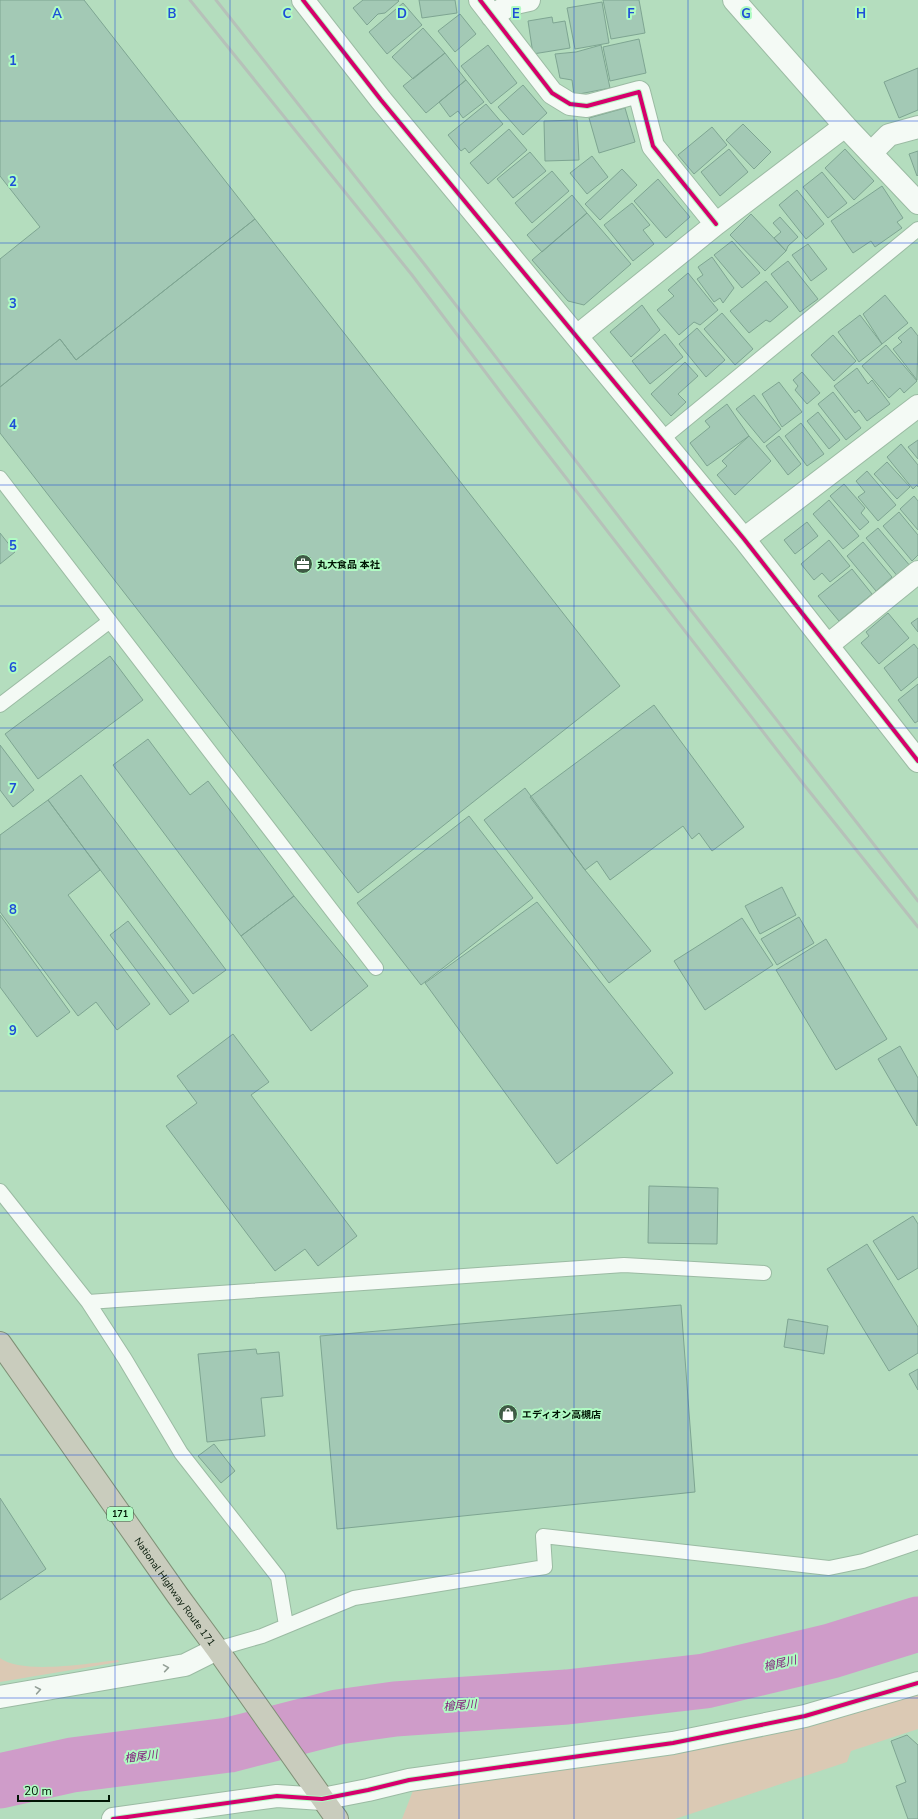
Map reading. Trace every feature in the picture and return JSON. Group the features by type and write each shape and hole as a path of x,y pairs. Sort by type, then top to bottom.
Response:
{"highway":[{"name":"National Highway Route 171","path":"0,1343 178,1596 338,1819"}],"street":[{"path":"303,0 381,100 578,336 744,539 917,758"},
{"path":"529,0 486,8 552,93 570,104 587,106 639,92 654,146 716,224"},
{"path":"734,0 845,126 918,203"},
{"path":"578,336 716,224 845,126"},
{"path":"870,153 889,135 918,127"},
{"path":"744,539 918,406"},
{"path":"828,646 918,572"},
{"path":"0,1697 185,1665 217,1649"},
{"path":"113,1819 317,1790 368,1790 409,1780 673,1743 805,1716 918,1683"}],"lane":[{"path":"662,439 918,229"},
{"path":"0,478 376,968"},
{"path":"0,705 110,621"},
{"path":"0,1192 88,1302 125,1359 181,1453 278,1577 286,1625"},
{"path":"88,1302 624,1265 764,1273"},
{"path":"217,1649 262,1636 354,1598 545,1567 543,1536 829,1568 862,1561 918,1542"}],"shaded area":[{"path":"0,1658 10,1663 40,1667 118,1660 119,1662 0,1682"},
{"path":"918,1692 918,1729 851,1751 847,1762 675,1819 402,1819 414,1788"}],"building":[{"path":"0,0 84,0 255,219 76,360 60,339 0,387 0,259 40,227 0,176"},
{"path":"363,0 399,1 385,13 378,14 367,25 353,8"},
{"path":"419,0 455,0 457,13 422,18"},
{"path":"603,0 639,0 645,33 611,39"},
{"path":"602,2 609,43 575,49 567,8"},
{"path":"403,3 422,25 387,54 369,32"},
{"path":"460,14 476,34 455,52 438,31"},
{"path":"552,17 553,23 565,21 570,48 533,54 528,21"},
{"path":"423,28 445,53 413,79 392,57"},
{"path":"639,39 646,73 610,81 603,47"},
{"path":"488,45 517,83 491,104 461,66"},
{"path":"601,45 610,88 574,95 572,80 560,78 555,54 576,52"},
{"path":"445,53 466,80 426,113 403,86"},
{"path":"918,68 918,110 899,118 884,82"},
{"path":"466,80 484,102 463,118 458,111 450,117 439,102"},
{"path":"523,85 547,113 523,135 498,107"},
{"path":"486,104 503,124 469,153 465,148 461,151 448,135"},
{"path":"625,108 635,142 599,153 589,118"},
{"path":"577,120 579,160 545,161 544,121"},
{"path":"743,124 771,152 754,169 726,140"},
{"path":"712,127 727,145 694,174 678,155"},
{"path":"509,129 527,150 488,184 470,163"},
{"path":"729,149 748,172 720,196 701,172"},
{"path":"845,149 874,181 854,200 825,168"},
{"path":"918,151 918,175 917,176 909,154"},
{"path":"530,152 546,171 513,198 497,179"},
{"path":"592,156 608,177 587,194 570,173"},
{"path":"622,169 637,185 600,220 585,204"},
{"path":"552,171 569,191 532,223 515,203"},
{"path":"822,172 847,203 828,218 803,187"},
{"path":"658,179 690,217 666,238 634,201"},
{"path":"882,186 903,218 897,222 902,228 875,247 871,241 853,253 831,221"},
{"path":"797,190 824,224 806,239 779,205"},
{"path":"572,195 587,213 542,252 527,235"},
{"path":"632,203 650,225 643,230 654,244 633,261 604,225"},
{"path":"587,213 631,264 584,305 568,301 532,260"},
{"path":"751,214 786,251 765,271 730,235"},
{"path":"780,217 798,237 788,246 786,251 774,238 781,232 773,223"},
{"path":"255,219 620,686 358,893 0,433 0,387 60,339 76,360"},
{"path":"732,241 760,273 742,288 714,255"},
{"path":"808,244 827,269 811,281 792,255"},
{"path":"712,257 734,288 723,303 720,298 714,302 697,279 703,275 698,267"},
{"path":"788,261 818,299 800,312 771,274"},
{"path":"688,273 718,310 700,325 694,322 679,335 657,310 674,296 668,290"},
{"path":"766,281 788,307 770,322 766,320 749,333 730,311"},
{"path":"885,295 908,323 882,344 863,314"},
{"path":"642,305 660,330 631,357 610,332"},
{"path":"722,313 753,349 735,365 704,329"},
{"path":"860,315 882,344 859,362 838,332"},
{"path":"911,327 918,336 917,380 893,349 902,342 898,338"},
{"path":"697,328 725,360 706,377 679,344"},
{"path":"665,334 683,357 650,384 632,361"},
{"path":"833,335 856,361 834,381 811,355"},
{"path":"886,345 917,381 904,393 900,388 889,398 862,366"},
{"path":"685,362 698,376 678,394 686,402 671,416 651,394"},
{"path":"857,368 868,384 872,380 890,404 867,421 859,410 855,413 834,386"},
{"path":"802,372 820,393 807,404 795,390 798,386 793,380"},
{"path":"779,382 802,412 782,427 762,394"},
{"path":"833,392 861,428 846,440 818,404"},
{"path":"754,395 781,429 764,443 736,409"},
{"path":"727,404 749,436 707,466 690,443 710,427 705,421"},
{"path":"818,412 840,440 829,449 807,421"},
{"path":"801,423 824,454 807,466 785,436"},
{"path":"749,436 771,461 735,495 717,475 727,466 722,461"},
{"path":"779,436 801,464 788,475 766,446"},
{"path":"918,440 918,459 908,447"},
{"path":"901,444 918,465 918,487 917,485 913,489 887,457"},
{"path":"887,462 910,487 897,499 874,474"},
{"path":"867,471 896,505 878,521 858,497 865,492 856,481"},
{"path":"844,484 865,508 861,513 869,522 860,530 830,496"},
{"path":"914,496 918,501 918,530 900,509"},
{"path":"829,500 859,536 843,549 813,514"},
{"path":"899,512 918,535 918,555 912,561 883,526"},
{"path":"807,522 818,536 795,554 784,540"},
{"path":"878,528 911,567 899,578 866,538"},
{"path":"0,533 15,552 0,564"},
{"path":"829,540 850,566 830,582 822,573 814,580 801,564"},
{"path":"863,542 892,577 876,591 847,556"},
{"path":"852,569 872,594 839,621 818,596"},
{"path":"888,613 909,638 879,664 861,643 869,636 866,632"},
{"path":"918,618 918,632 911,623"},
{"path":"914,644 918,649 918,677 901,691 884,668"},
{"path":"110,656 143,700 38,779 5,734"},
{"path":"918,684 918,721 915,723 898,700"},
{"path":"654,705 744,827 712,851 699,833 692,839 683,826 610,880 597,861 585,870 530,797"},
{"path":"148,739 190,795 208,781 294,896 241,936 113,765"},
{"path":"0,745 34,790 13,807 0,790"},
{"path":"81,775 226,970 193,994 48,800"},
{"path":"525,788 585,870 651,951 609,983 484,820"},
{"path":"48,800 100,870 68,895 150,1004 117,1030 96,1002 78,1016 0,912 0,835"},
{"path":"469,816 533,898 421,985 357,903"},
{"path":"782,887 796,915 760,934 745,906"},
{"path":"294,896 368,986 311,1031 241,936"},
{"path":"537,902 673,1073 557,1164 425,983"},
{"path":"0,915 70,1012 37,1037 0,987"},
{"path":"799,917 814,943 777,965 761,939"},
{"path":"742,918 773,965 705,1010 674,961"},
{"path":"128,921 189,1001 170,1015 110,935"},
{"path":"826,939 887,1039 836,1070 776,970"},
{"path":"233,1034 269,1082 251,1095 357,1236 318,1266 305,1249 275,1271 166,1126 197,1103 177,1076"},
{"path":"900,1046 918,1078 917,1126 878,1059"},
{"path":"649,1186 718,1188 717,1244 648,1243"},
{"path":"913,1216 918,1224 918,1268 898,1280 873,1241"},
{"path":"867,1244 918,1327 918,1353 889,1371 827,1269"},
{"name":"エディオン高槻店","path":"681,1305 695,1492 337,1529 320,1336"},
{"path":"788,1319 828,1326 824,1354 784,1347"},
{"path":"256,1349 257,1354 279,1352 283,1396 261,1398 265,1436 207,1442 198,1354"},
{"path":"918,1369 918,1390 909,1374"},
{"path":"214,1444 235,1471 221,1483 198,1456"},
{"path":"0,1498 46,1569 0,1600"},
{"path":"907,1735 918,1745 918,1819 908,1819 896,1786 906,1782 891,1741"}],"waterway":[{"name":"檜尾川","path":"0,1781 72,1765 229,1745 338,1717 395,1709 567,1697 705,1681 831,1651 918,1624"}],"railway":[{"path":"190,0 412,275 539,443 805,786 918,927"},
{"path":"216,0 425,265 676,591 918,901"}],"cycle path":[{"path":"303,0 381,100 744,539 918,761"},
{"path":"480,0 552,93 570,104 587,106 639,92 653,146 716,224"},
{"path":"113,1819 277,1796 322,1799 409,1780 673,1743 805,1716 918,1683"}],"place":[{"name":"丸大食品 本社","path":"303,564"},
{"name":"エディオン高槻店","path":"508,1414"}]}
